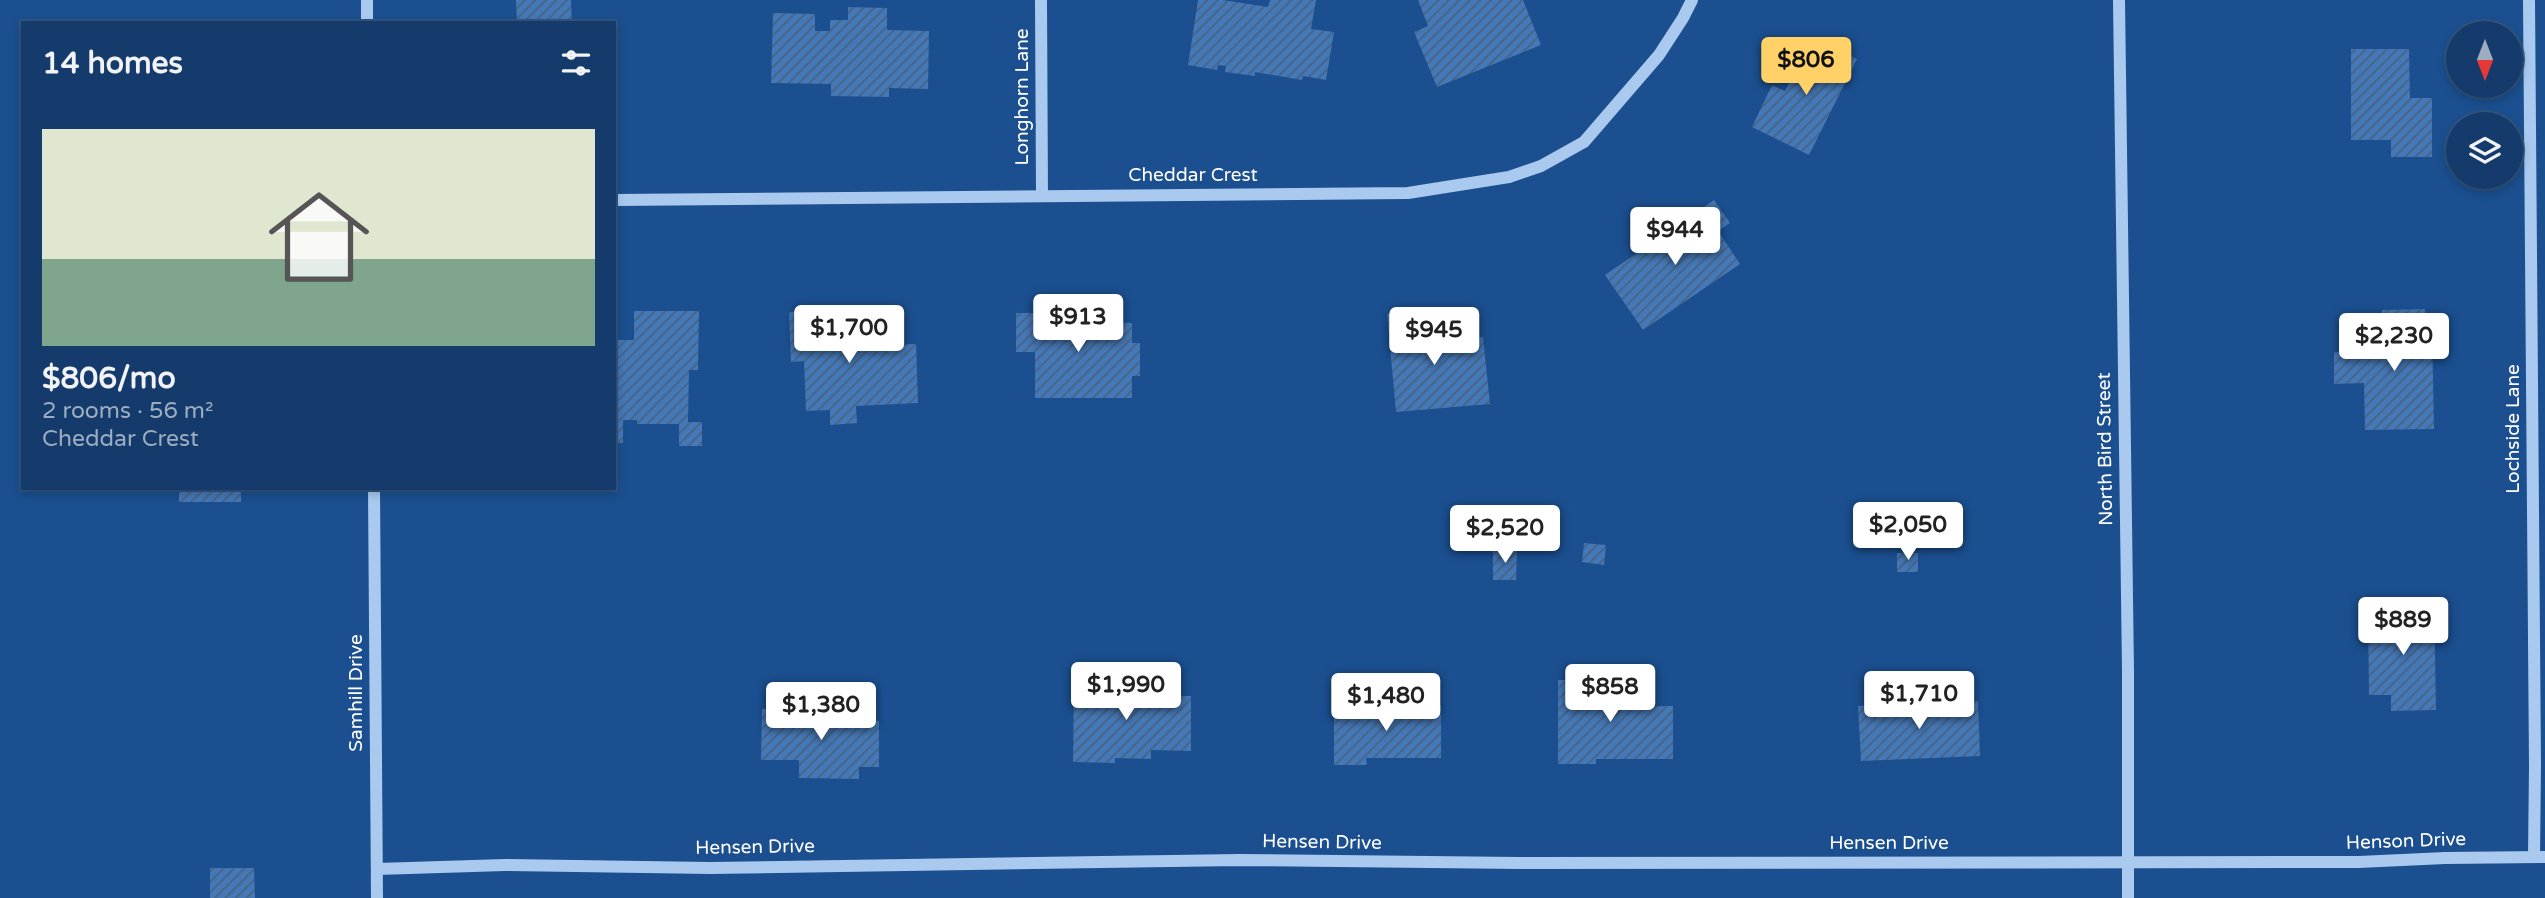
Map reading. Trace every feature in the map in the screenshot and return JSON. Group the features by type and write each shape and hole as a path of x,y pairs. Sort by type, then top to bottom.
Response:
{"street":[{"path":"367,0 367,21"},
{"name":"Longhorn Lane","path":"1041,0 1042,195"},
{"name":"Cheddar Crest","path":"616,200 1408,193 1509,177 1541,166 1584,142 1659,55 1692,0"},
{"name":"North Bird Street","path":"2119,0 2128,671 2128,898"},
{"name":"Lochside Lane","path":"2529,0 2535,765 2539,857"},
{"name":"Samhill Drive","path":"374,490 377,898"},
{"name":"Henson Drive","path":"2268,862 2539,857"},
{"name":"Hensen Drive","path":"377,869 505,864 710,868 1239,860 1505,863 2268,862"}],"building":[{"path":"516,0 571,0 572,21 517,21"},
{"path":"1198,0 1222,0 1268,7 1270,0 1316,0 1311,29 1334,32 1326,80 1303,76 1302,80 1255,72 1255,76 1225,72 1226,66 1218,65 1217,70 1188,65"},
{"path":"1418,0 1523,0 1541,45 1437,87 1414,32 1428,26"},
{"path":"848,7 887,8 887,30 929,31 928,89 889,88 889,97 831,96 831,84 771,83 773,13 815,14 815,31 830,31 830,20 848,20"},
{"path":"1812,37 1857,59 1809,155 1752,127 1772,85 1785,91"},
{"path":"2351,49 2409,49 2410,98 2432,98 2432,157 2391,157 2391,140 2351,140"},
{"path":"1714,200 1730,223 1718,231 1740,264 1643,330 1605,275"},
{"path":"1035,306 1078,307 1078,320 1132,323 1132,343 1140,343 1140,376 1132,376 1132,398 1035,398 1035,352 1016,352 1016,313 1035,313"},
{"path":"864,309 866,346 916,344 918,403 856,406 857,423 830,425 830,410 806,411 804,361 791,362 789,312"},
{"path":"2425,309 2426,331 2432,331 2434,429 2365,430 2364,383 2334,384 2334,352 2365,351 2365,336 2382,335 2382,310"},
{"path":"1428,310 1430,342 1483,337 1490,404 1396,412 1387,314"},
{"path":"634,311 699,311 698,370 689,370 688,422 702,422 702,446 679,446 679,424 637,424 637,420 623,420 623,443 616,443 618,340 634,340"},
{"path":"179,490 241,490 241,502 179,502"},
{"path":"1584,543 1606,545 1604,565 1582,562"},
{"path":"1493,551 1517,551 1516,580 1493,580"},
{"path":"1897,553 1918,553 1918,572 1897,572"},
{"path":"2434,608 2436,710 2391,711 2391,695 2369,695 2368,609"},
{"path":"1074,674 1114,674 1114,696 1191,696 1191,751 1151,750 1151,759 1115,758 1115,763 1073,762"},
{"path":"1558,680 1629,681 1629,707 1673,706 1673,759 1596,759 1596,764 1558,764"},
{"path":"1978,701 1980,756 1861,761 1858,706"},
{"path":"1334,705 1441,705 1441,758 1366,758 1367,765 1334,765"},
{"path":"762,709 854,710 854,721 879,721 879,767 859,767 859,779 799,778 799,760 761,760"},
{"path":"210,868 254,868 255,898 210,898"}]}
